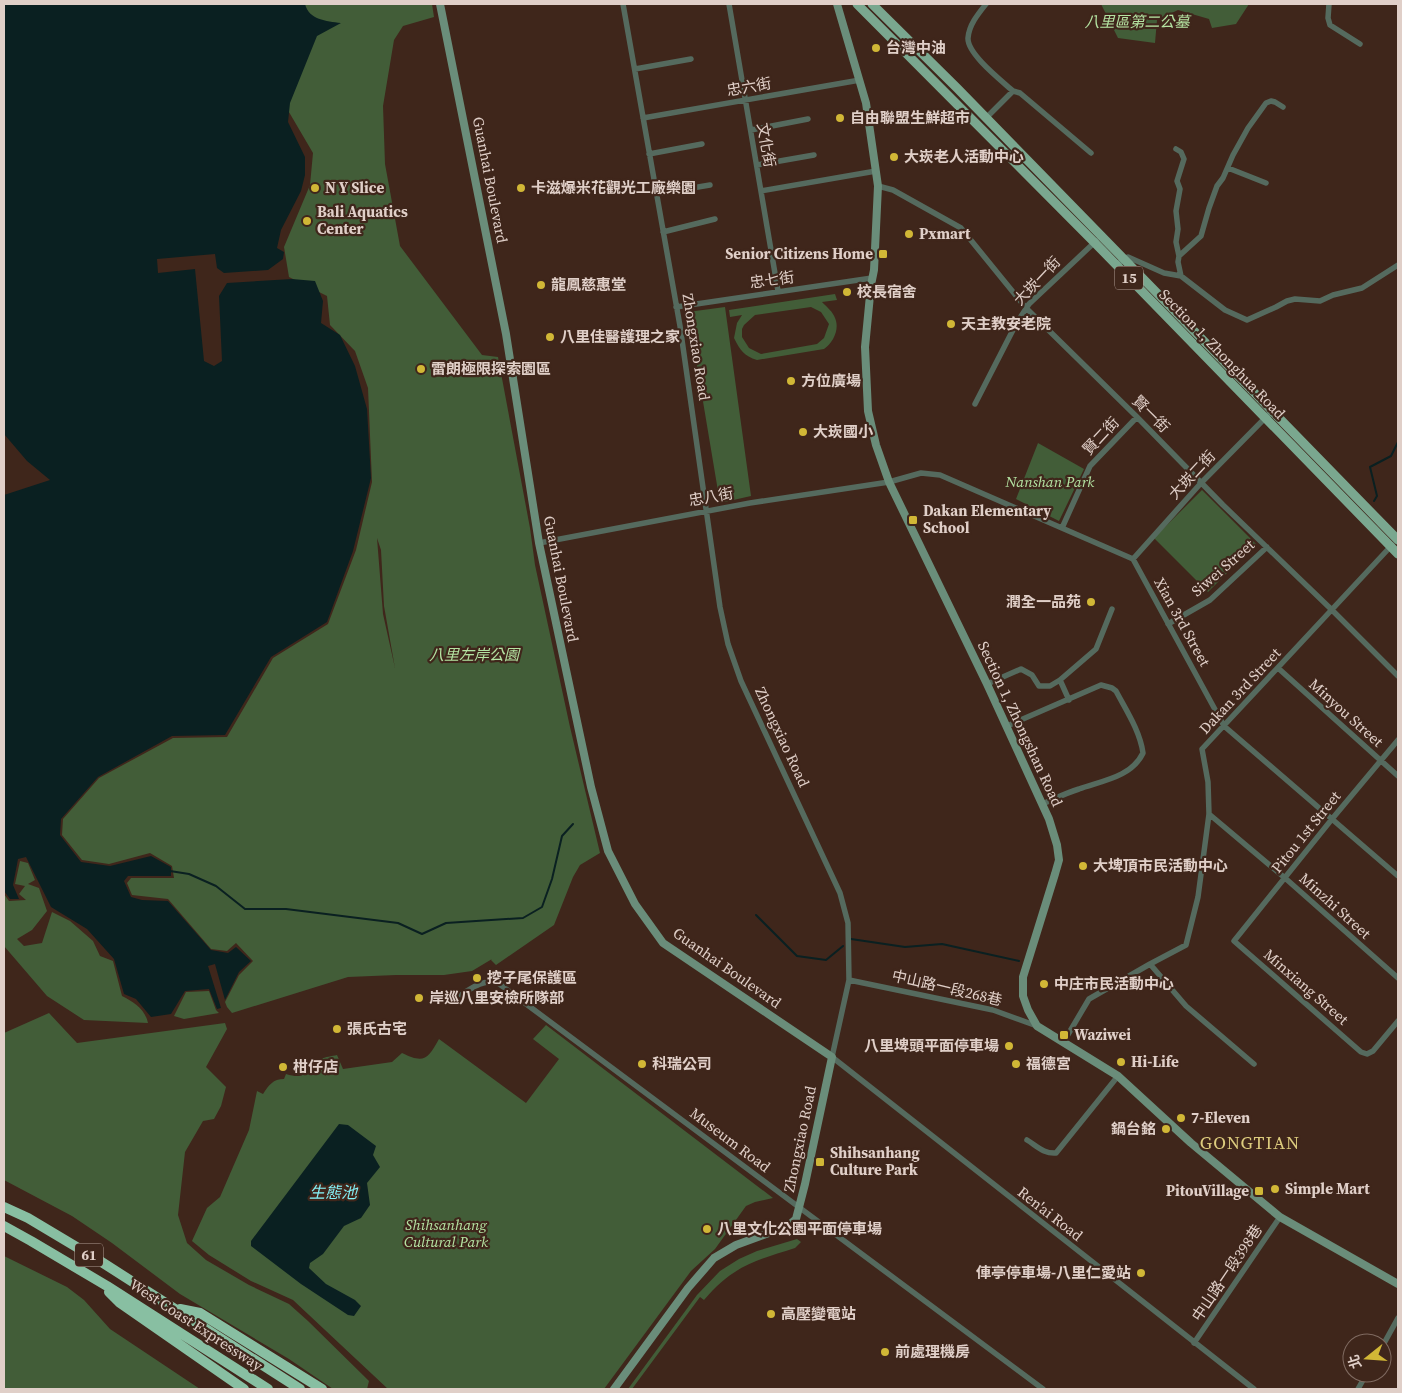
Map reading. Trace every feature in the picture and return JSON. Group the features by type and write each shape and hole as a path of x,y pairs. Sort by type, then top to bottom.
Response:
{"highway":[{"name":"61","path":"4,1207 28,1218 92,1256 172,1308"},
{"name":"61","path":"4,1226 107,1286"},
{"name":"West Coast Expressway","path":"107,1286 268,1389"},
{"path":"107,1286 109,1292 120,1303 244,1389"},
{"name":"West Coast Expressway","path":"172,1308 300,1389"},
{"path":"172,1308 200,1313 322,1389"}],"main road":[{"name":"Section 1, Zhonghua Road","path":"857,4 1120,262 1395,542 1398,554"},
{"name":"Section 1, Zhonghua Road","path":"872,4 986,118 1097,239"}],"street":[{"name":"Guanhai Boulevard","path":"440,4 506,334 539,543 591,787 608,851 635,904 663,943 832,1057"},
{"name":"Zhongxiao Road","path":"614,1389 688,1288 714,1258 736,1245 788,1226 796,1219 800,1208 849,980 848,923 840,893 741,681 728,644 720,607 676,307 623,4"},
{"name":"文化街","path":"729,4 778,291"},
{"name":"Section 1, Zhongshan Road","path":"837,4 866,103 878,186 874,270 864,336 868,412 876,445 889,482 1007,726 1042,804 1057,845 1058,860 1023,976 1023,996 1037,1026"},
{"path":"986,4 975,17 968,39 970,48 992,73 1091,153"},
{"path":"1329,4 1328,18 1330,26 1360,44"},
{"path":"634,70 691,59"},
{"name":"忠六街","path":"643,118 860,80"},
{"path":"986,118 1013,91"},
{"path":"1178,256 1202,236 1217,186 1248,128 1266,103 1271,101 1283,107"},
{"path":"750,130 808,119"},
{"path":"649,154 702,144"},
{"path":"1176,149 1181,152 1184,159 1177,181 1180,189 1176,211 1178,229 1176,242 1181,276"},
{"path":"757,165 814,155"},
{"path":"1228,168 1266,183"},
{"path":"761,191 876,171"},
{"path":"656,194 710,185"},
{"name":"賢一街","path":"878,186 893,190 961,228 1026,308 1398,676"},
{"path":"663,232 715,219"},
{"name":"大崁一街","path":"975,404 1026,308 1097,239"},
{"path":"1120,262 1128,257 1164,273 1181,276 1225,310 1246,320 1287,301 1295,299 1320,301 1333,295 1362,288 1398,265"},
{"name":"忠七街","path":"676,307 872,278"},
{"name":"大崁二街","path":"1133,559 1201,483 1268,414"},
{"name":"賢二街","path":"1062,528 1090,466 1136,417"},
{"path":"889,482 921,473 940,475 1133,559"},
{"name":"忠八街","path":"539,543 707,510 889,482"},
{"name":"Dakan 3rd Street","path":"1150,964 1186,945 1198,897 1209,814 1208,782 1202,749 1395,542"},
{"name":"Siwei Street","path":"1168,624 1210,600 1267,547"},
{"name":"Xian 3rd Street","path":"1133,559 1224,726 1398,876"},
{"path":"987,684 1021,669 1032,675 1039,686 1050,686 1060,680 1096,649 1112,609"},
{"name":"Minyou Street","path":"1278,668 1398,776"},
{"path":"1060,680 1070,700"},
{"path":"1007,726 1101,685 1116,691 1139,738 1142,753 1138,761 1117,777 1078,789 1042,804"},
{"name":"Pitou 1st Street","path":"1234,941 1398,740"},
{"name":"Minzhi Street","path":"1209,814 1398,978"},
{"name":"Minxiang Street","path":"1234,941 1361,1052 1367,1054 1373,1052 1398,1021"},
{"path":"1063,1043 1088,999 1150,964 1186,1006 1254,1064"},
{"name":"中山路一段268巷","path":"849,980 993,1010 1037,1026"},
{"name":"Museum Road","path":"461,995 472,987 485,982 498,983 1043,1389"},
{"path":"1037,1026 1118,1076 1191,1143 1280,1217 1398,1284"},
{"name":"Ren'ai Road","path":"832,1057 1254,1389"},
{"path":"1027,1140 1049,1154 1056,1153 1118,1076"},
{"name":"中山路一段398巷","path":"1194,1343 1280,1217"},
{"path":"1390,1333 1398,1318"}],"green space":[{"name":"八里左岸公園","path":"293,4 432,4 434,17 403,26 394,40 383,106 385,164 400,246 482,355 498,357 530,528 535,565 570,727 600,853 580,865 573,877 554,925 496,965 492,959 472,971 444,975 348,977 232,1013 225,1002 239,975 253,961 236,943 227,951 211,949 168,899 132,895 127,883 131,878 174,878 172,866 150,853 109,864 82,860 62,835 63,819 99,778 173,738 227,737 273,658 328,624 356,550 372,482 368,388 355,351 330,325 327,296 289,277 284,247 310,185 313,153 286,107","holes":["377,538 381,550 384,606 395,668 383,614"]},
{"name":"八里區第二公墓","path":"1101,4 1249,4 1236,24 1212,28 1209,19 1178,10 1157,20 1155,43 1118,38"},
{"path":"835,294 837,300 822,302 834,316 837,327 833,339 824,349 757,360 740,349 736,342 734,338 737,323 742,315 730,317 729,310","holes":["811,307 821,312 829,324 824,338 817,344 761,354 749,348 742,337 744,325 755,315"]},
{"path":"725,307 751,496 720,503 688,312"},
{"name":"Nanshan Park","path":"1038,443 1084,469 1059,521 1016,499"},
{"path":"1202,490 1256,544 1208,592 1154,538"},
{"path":"20,861 28,863 35,880 28,884 39,888 47,911 32,930 17,939 24,946 42,943 52,912 70,921 93,941 100,956 113,961 122,996 138,1006 147,1018 148,1023 84,1020 47,996 4,946 4,894 9,901 26,900 19,894 25,886 15,884"},
{"path":"209,991 219,1013 184,1019 174,1016 186,992"},
{"path":"49,1013 77,1043 225,1023 227,1029 206,1067 226,1087 221,1106 214,1119 203,1121 185,1152 178,1215 187,1243 206,1260 249,1285 289,1304 369,1381 367,1389 333,1389 289,1359 180,1294 112,1243 72,1216 4,1180 4,1033"},
{"name":"Shihsanhang Cultural Park","path":"546,1025 773,1198 746,1206 715,1249 691,1271 604,1389 388,1389 293,1300 251,1281 209,1255 192,1241 207,1208 220,1197 249,1130 257,1091 263,1094 272,1083 284,1079 286,1074 293,1076 303,1075 321,1059 331,1056 337,1055 343,1069 392,1062 402,1053 420,1059 425,1058 439,1039 526,1103 559,1059 533,1039"},
{"path":"797,1239 801,1242 795,1248 745,1266 725,1279 704,1300 700,1297 632,1389 628,1389 697,1295 720,1271 739,1259 757,1251"},
{"path":"4,1256 67,1287 84,1300 110,1329 200,1389 4,1389"}],"water":[{"path":"4,4 305,4 314,17 341,23 317,36 290,103 288,122 305,157 305,175 301,191 281,230 277,248 284,252 283,259 268,270 224,273 217,268 215,254 157,259 158,273 195,269 204,361 214,366 222,361 219,296 227,283 292,279 315,281 323,301 321,323 340,335 355,366 367,409 371,478 353,551 327,622 271,657 225,735 172,736 98,777 61,819 60,835 81,862 110,866 151,856 171,867 171,876 128,876 124,881 131,897 142,900 168,901 211,950 228,953 236,947 251,961 239,972 225,1000 215,964 208,966 221,1008 217,1009 209,989 185,991 171,1014 151,1017 136,999 124,994 114,959 87,929 51,907 26,857 18,859 13,885 19,899 10,899 4,891 4,495 50,480 27,461 4,434"},
{"name":"生態池","path":"339,1124 348,1125 376,1146 373,1155 380,1167 367,1183 370,1205 361,1218 344,1226 323,1254 310,1263 309,1268 326,1284 355,1300 361,1306 354,1316 348,1315 301,1284 251,1246 251,1241"}],"waterway":[{"path":"1374,501 1377,496 1370,467 1391,456 1398,442"},
{"path":"170,871 189,874 216,886 245,909 286,909 398,923 422,934 446,923 523,918 542,907 552,879 562,836 573,824"},
{"path":"756,915 797,956 826,960 843,946"},
{"path":"851,939 905,947 942,944 1019,961"}],"place":[{"name":"台灣中油","path":"876,48"},
{"name":"自由聯盟生鮮超市","path":"840,118"},
{"name":"大崁老人活動中心","path":"894,157"},
{"name":"N Y Slice","path":"315,188"},
{"name":"卡滋爆米花觀光工廠樂園","path":"521,188"},
{"name":"Bali Aquatics Center","path":"307,221"},
{"name":"Pxmart","path":"909,234"},
{"name":"Senior Citizens Home","path":"883,254"},
{"name":"龍鳳慈惠堂","path":"541,285"},
{"name":"校長宿舍","path":"847,292"},
{"name":"天主教安老院","path":"951,324"},
{"name":"八里佳醫護理之家","path":"550,337"},
{"name":"雷朗極限探索園區","path":"421,369"},
{"name":"方位廣場","path":"791,381"},
{"name":"大崁國小","path":"803,432"},
{"name":"Dakan Elementary School","path":"913,520"},
{"name":"潤全一品苑","path":"1091,602"},
{"name":"大埤頂市民活動中心","path":"1083,866"},
{"name":"挖子尾保護區","path":"477,978"},
{"name":"中庄市民活動中心","path":"1044,984"},
{"name":"岸巡八里安檢所隊部","path":"419,998"},
{"name":"張氏古宅","path":"337,1029"},
{"name":"Waziwei","path":"1064,1035"},
{"name":"八里埤頭平面停車場","path":"1009,1046"},
{"name":"Hi-Life","path":"1121,1062"},
{"name":"科瑞公司","path":"642,1064"},
{"name":"福德宮","path":"1016,1064"},
{"name":"柑仔店","path":"283,1067"},
{"name":"7-Eleven","path":"1181,1118"},
{"name":"鍋台銘","path":"1166,1129"},
{"name":"Shihsanhang Culture Park","path":"820,1162"},
{"name":"Simple Mart","path":"1275,1189"},
{"name":"PitouVillage","path":"1259,1191"},
{"name":"八里文化公園平面停車場","path":"707,1229"},
{"name":"俥亭停車場-八里仁愛站","path":"1141,1273"},
{"name":"高壓變電站","path":"771,1314"},
{"name":"前處理機房","path":"885,1352"}],"district":[{"name":"GONGTIAN","path":"1250,1143"}]}
